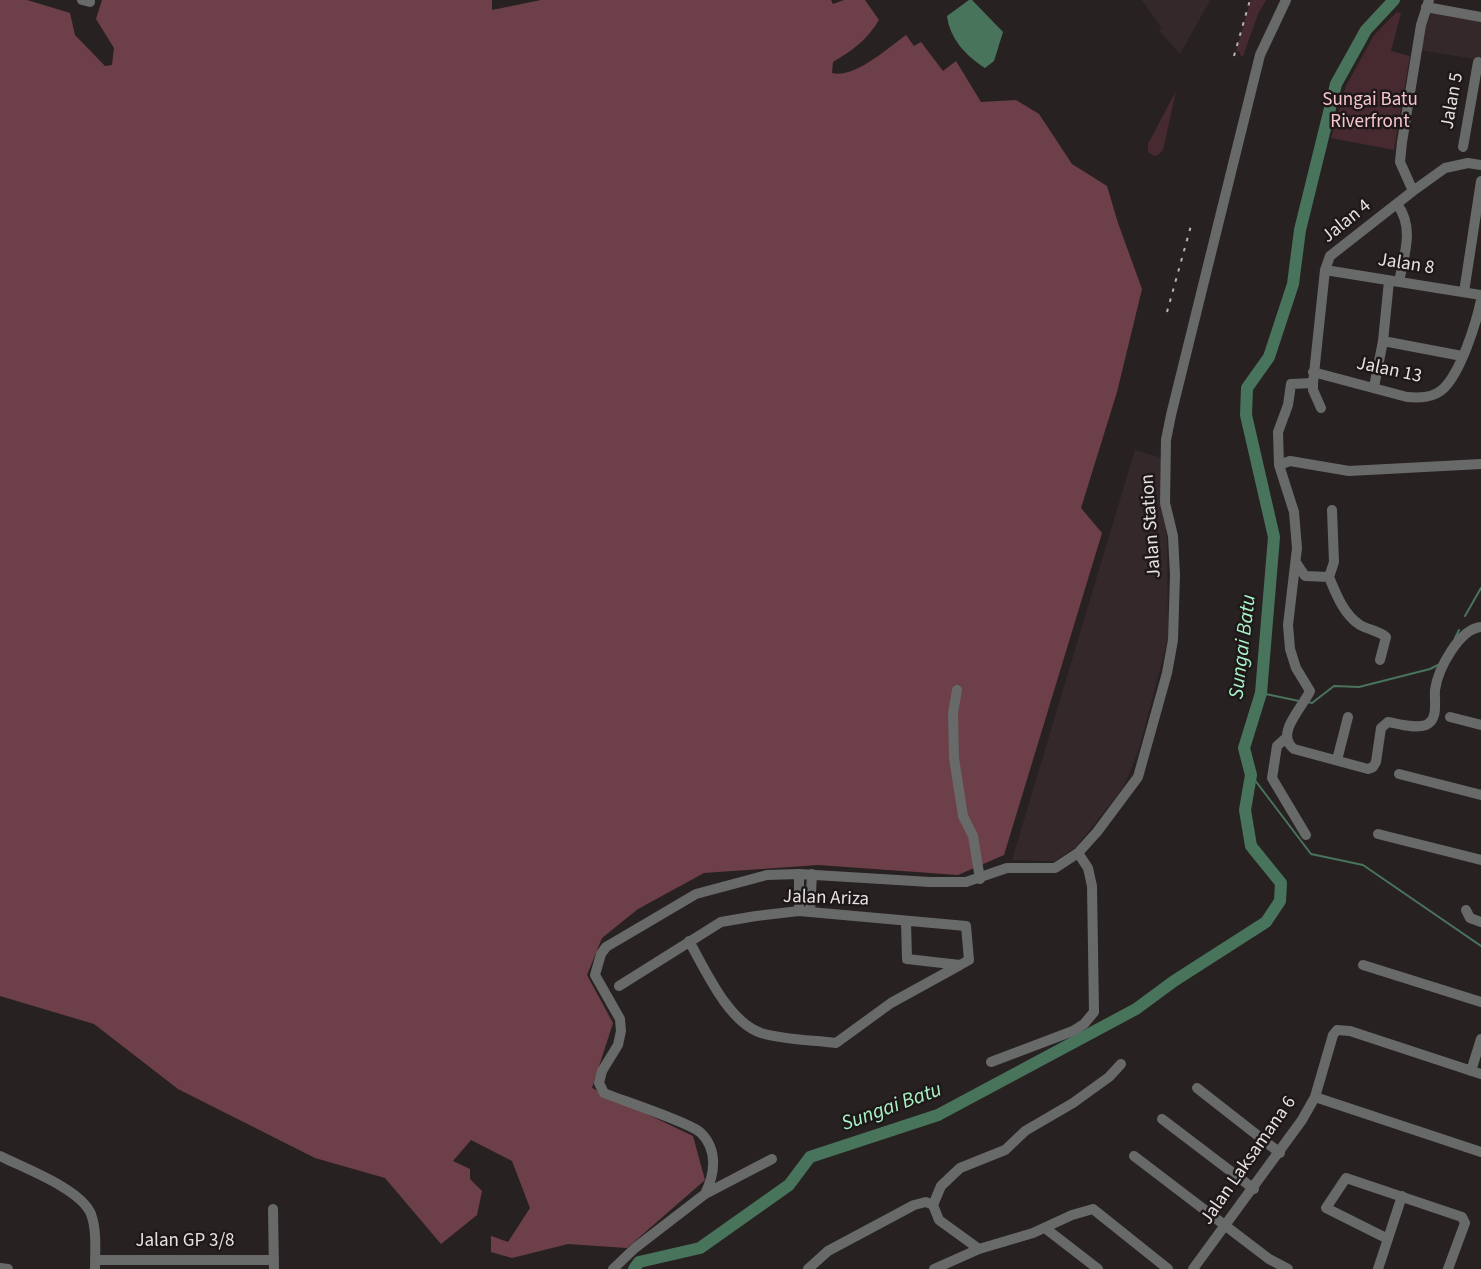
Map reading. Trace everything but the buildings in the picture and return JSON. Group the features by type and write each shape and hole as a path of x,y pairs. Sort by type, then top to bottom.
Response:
{"street":[{"name":"Jalan Station","path":"705,1194 714,1163 712,1152 699,1130 604,1093 599,1083 602,1071 618,1045 621,1031 620,1019 595,975 597,964 606,947 696,894 767,874 966,882 1007,868 1055,869 1078,853 1138,777 1167,673 1173,640 1175,575 1173,536 1165,503 1166,440 1194,316 1260,55 1286,0"},
{"path":"1413,191 1400,162 1421,25 1428,4 1481,17"},
{"name":"Jalan 5","path":"1463,147 1478,62"},
{"name":"Jalan 4","path":"1321,408 1313,390 1313,377 1325,270 1330,256 1445,168 1468,163 1481,165"},
{"path":"1464,292 1478,227 1481,181"},
{"path":"1374,387 1394,281 1408,236 1404,214 1396,204"},
{"name":"Jalan 8","path":"1325,270 1481,295"},
{"name":"Jalan 13","path":"1313,377 1374,387 1407,397 1433,395 1444,389 1462,356 1475,325 1481,300"},
{"path":"1383,341 1462,356"},
{"path":"1306,835 1272,778 1277,746 1286,738 1291,722 1309,694 1290,649 1288,625 1297,564 1294,512 1279,465 1278,432 1288,405 1291,384 1313,377"},
{"path":"1279,465 1290,461 1349,471 1481,464"},
{"path":"1332,510 1334,562 1329,578 1349,615 1356,622 1386,637 1380,660"},
{"path":"1297,564 1305,576 1329,578"},
{"path":"1286,738 1294,749 1368,769 1373,767 1381,728 1388,722 1419,726 1430,722 1434,716 1436,687 1453,647 1461,637 1479,627"},
{"path":"957,690 953,713 954,758 963,816 973,836 980,879"},
{"path":"1336,760 1348,717"},
{"path":"1450,717 1481,725"},
{"path":"1399,774 1481,795"},
{"path":"1378,834 1481,860"},
{"path":"992,1062 1073,1031 1084,1024 1094,1012 1092,886 1088,868 1078,853"},
{"path":"799,874 804,912"},
{"path":"804,912 812,874"},
{"path":"1466,910 1470,918 1481,922"},
{"name":"Jalan Ariza","path":"619,986 721,922 804,912 966,926 970,960 960,965"},
{"path":"906,921 907,959 960,965"},
{"path":"689,941 719,993 746,1026 778,1036 836,1043 891,1003 960,965"},
{"path":"1363,965 1481,1002"},
{"name":"Jalan Laksamana 6","path":"1194,1269 1302,1120 1315,1097 1336,1030 1350,1031 1476,1072"},
{"path":"1476,1072 1481,1039"},
{"path":"933,1205 942,1186 960,1168 1005,1150 1025,1131 1073,1103 1121,1065"},
{"path":"1197,1088 1280,1153"},
{"path":"1315,1097 1481,1152"},
{"path":"1163,1119 1254,1189"},
{"path":"0,1156 52,1182 88,1207 92,1218 95,1264"},
{"path":"1134,1156 1269,1259 1288,1269"},
{"path":"613,1269 635,1248 705,1194 772,1158"},
{"path":"1388,1239 1326,1208 1348,1177 1464,1219 1448,1269"},
{"path":"1378,1269 1402,1196"},
{"path":"808,1269 828,1251 914,1205 926,1202 933,1205 939,1220 979,1249"},
{"path":"273,1209 274,1264"},
{"path":"934,1269 979,1249 1093,1209 1168,1269"},
{"path":"1045,1228 1098,1269"},
{"name":"Jalan GP 3/8","path":"95,1264 274,1264"},
{"path":"0,1268 8,1269"}],"shaded area":[{"path":"0,0 27,0 70,13 75,35 105,66 112,65 114,48 96,19 102,0 492,0 492,10 541,0 831,0 833,4 844,0 865,0 879,20 859,44 833,62 832,73 841,74 860,67 906,35 914,46 921,42 943,71 956,61 981,102 1016,100 1039,114 1072,164 1107,186 1142,289 1117,392 1081,508 1102,533 1004,855 958,875 818,865 704,873 638,909 602,938 587,975 613,1023 592,1088 693,1136 705,1180 627,1248 568,1244 512,1258 491,1252 491,1236 508,1242 530,1208 512,1161 471,1140 453,1161 470,1169 470,1179 482,1191 477,1215 441,1244 385,1178 315,1158 178,1089 94,1024 0,996"},
{"path":"969,0 1003,32 994,61 985,68 960,46 947,16"},
{"path":"1142,0 1210,0 1180,54 1159,30 1162,28"},
{"path":"1429,11 1481,20 1481,60 1420,50"},
{"path":"1135,450 1162,458 1167,543 1168,638 1139,749 1123,788 1076,847 1054,861 1012,860"}],"green space":[{"path":"1251,0 1266,0 1243,56 1236,51"},
{"name":"Sungai Batu Riverfront","path":"1397,12 1401,13 1391,51 1410,56 1394,150 1331,138 1346,86 1374,35"},
{"path":"1176,91 1163,150 1154,156 1148,152 1148,144"}],"waterway":[{"name":"Sungai Batu","path":"634,1269 639,1262 700,1248 789,1185 810,1157 938,1115 1136,1009 1174,981 1266,922 1280,901 1281,883 1251,846 1245,810 1251,775 1244,748 1261,693 1274,537 1246,415 1247,388 1269,357 1293,284 1300,230 1336,84 1366,30 1394,0"},
{"path":"1465,616 1481,588"},
{"path":"1455,638 1459,630"},
{"path":"1308,702 1312,703 1334,686 1359,687 1440,664"},
{"path":"1261,693 1299,701"},
{"path":"1251,775 1311,854 1363,865 1481,946"}],"railway":[{"path":"1234,56 1250,0"},
{"path":"1167,312 1192,222"}]}
